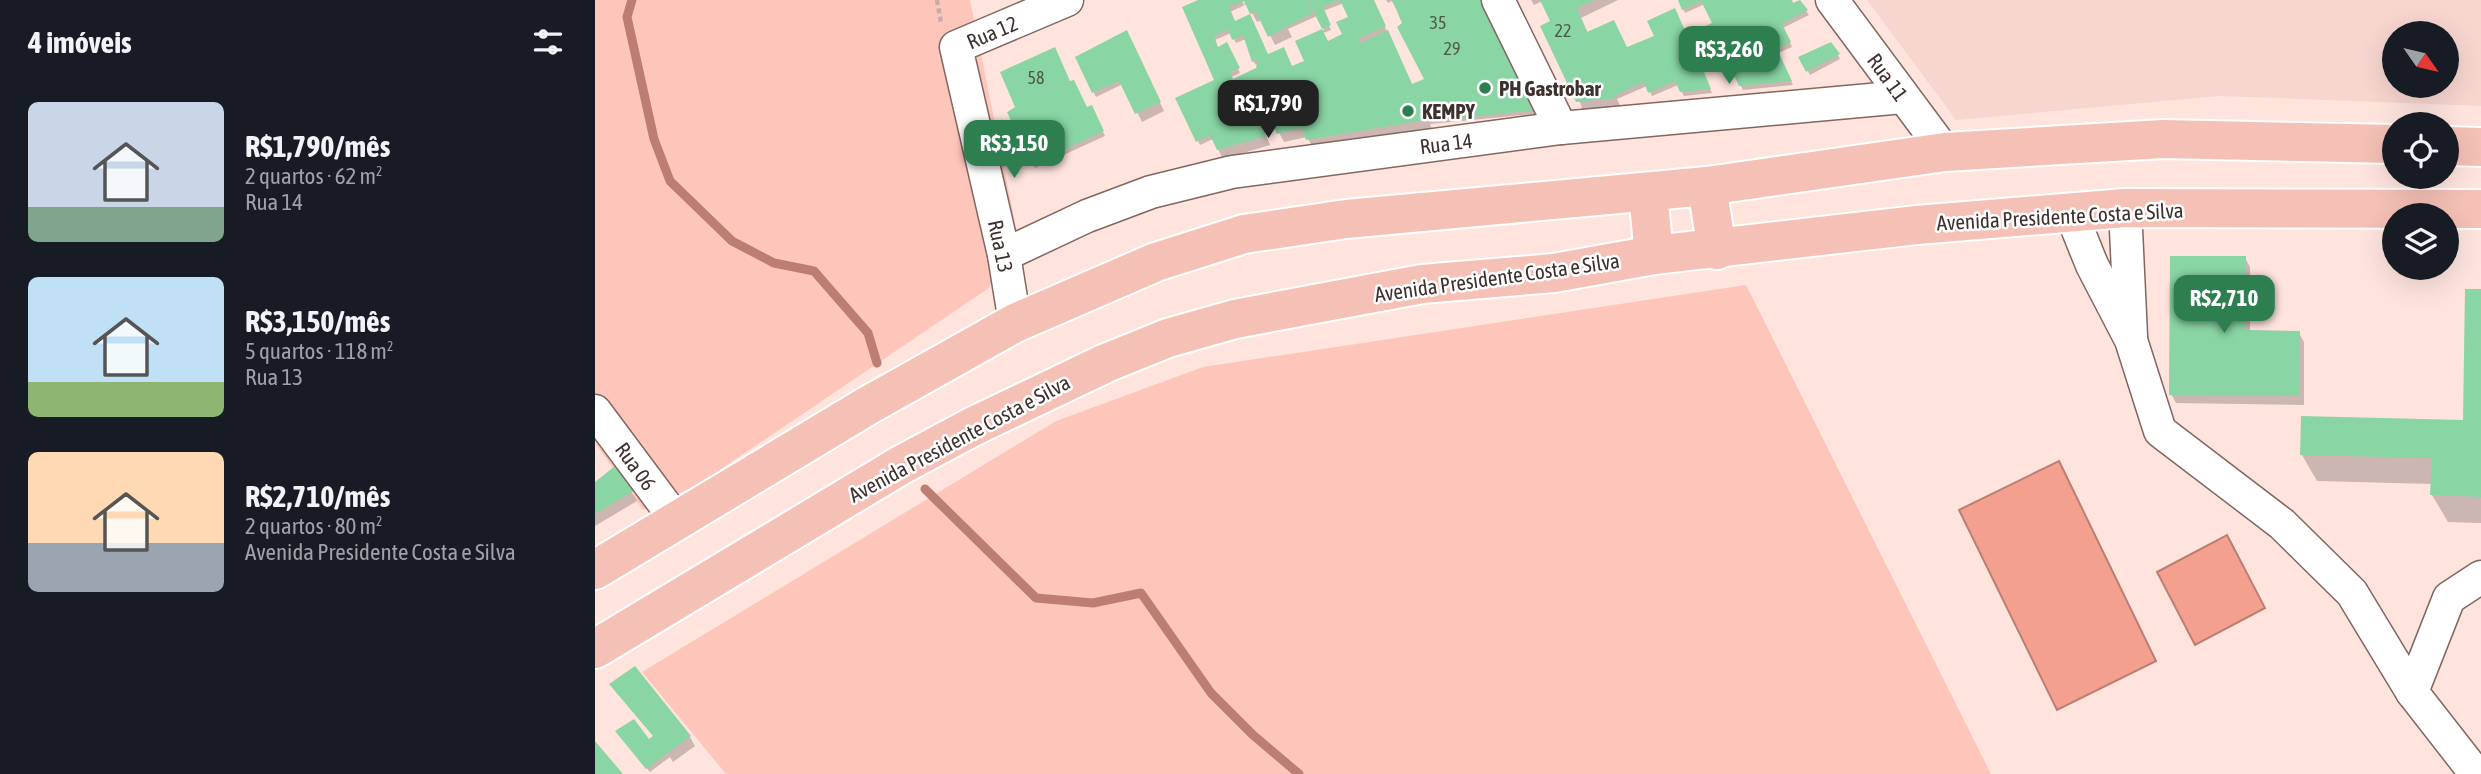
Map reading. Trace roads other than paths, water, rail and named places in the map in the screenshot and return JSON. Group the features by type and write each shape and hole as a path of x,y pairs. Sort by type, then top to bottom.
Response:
{"main road":[{"path":"595,570 867,406 1015,323 1156,262 1244,234 1359,218 1707,187 1945,152 2163,139 2382,144"},
{"path":"2459,146 2481,147"},
{"path":"1707,187 1717,250"},
{"path":"1648,193 1654,255"},
{"name":"Avenida Presidente Costa e Silva","path":"595,649 901,465 1015,404 1168,338 1235,319 1422,284 1555,273 1654,255 1717,250 1837,232 2125,208 2481,209"}],"street":[{"name":"Rua 12","path":"956,47 1067,0"},
{"path":"1498,0 1561,128"},
{"name":"Rua 11","path":"1832,0 1945,152"},
{"name":"Rua 13","path":"956,47 1005,255 1015,323"},
{"name":"Rua 14","path":"1005,255 1087,216 1151,192 1232,172 1561,128 1903,97"},
{"path":"2125,208 2130,254 2131,340"},
{"path":"2071,213 2092,265 2131,340 2160,431 2282,524 2352,593 2412,692 2476,774"},
{"name":"Rua 06","path":"595,411 677,521"},
{"path":"2412,692 2449,598 2481,577"}],"waterway":[{"path":"632,0 627,17 654,139 670,181 732,241 774,263 814,271 868,333 877,363"},
{"path":"925,489 1036,598 1093,603 1141,593 1211,693 1253,735 1299,774"}],"place":[{"name":"PH Gastrobar","path":"1485,88"},
{"name":"KEMPY","path":"1408,111"}]}
